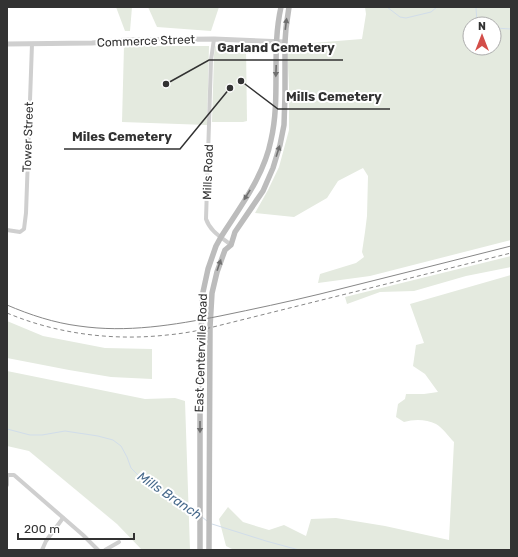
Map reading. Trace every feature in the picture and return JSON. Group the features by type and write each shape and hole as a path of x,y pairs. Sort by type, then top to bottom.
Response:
{"main road":[{"name":"East Centerville Road","path":"200,550 200,376 202,304 205,282 216,246 254,185 264,164 271,142 274,124 277,25 281,7"},
{"name":"East Centerville Road","path":"208,550 210,318 212,293 225,250 231,245 235,232 262,191 273,168 280,145 284,125 285,42 287,19 290,7"},
{"path":"205,282 215,281"},
{"path":"200,376 210,376"},
{"path":"200,453 209,453"}],"street":[{"name":"Commerce Street","path":"7,44 214,39 285,42"},
{"name":"Mills Road","path":"214,39 211,60 206,219 211,230 231,245"},
{"name":"Tower Street","path":"7,230 20,232 24,229 26,213 32,44"},
{"path":"7,485 7,477 14,475 98,550"},
{"path":"42,550 46,541 63,518"},
{"path":"105,550 119,542"}],"shaded area":[{"path":"116,7 132,7 130,31 125,31"},
{"path":"148,7 219,7 211,31 157,27"},
{"path":"365,7 511,7 511,240 370,276 318,283 320,274 356,263 364,257 362,252 367,216 368,176 363,168 338,181 327,198 294,217 255,213 279,167 289,130 287,45 362,39 366,14"},
{"path":"217,44 246,46 247,121 212,122 214,55"},
{"path":"124,46 209,46 207,125 122,122"},
{"path":"511,256 511,267 466,276 414,291 380,292 347,304 345,297"},
{"path":"511,275 511,550 234,550 226,546 219,519 228,507 243,522 269,530 284,525 306,536 311,519 336,518 385,526 449,540 454,442 436,424 420,420 404,422 396,417 398,404 405,399 406,394 438,392 425,374 413,366 416,345 424,343 410,304"},
{"path":"7,321 43,336 105,348 152,349 152,379 111,377 7,358"},
{"path":"7,371 145,399 175,398 185,401 190,550 142,550 117,524 29,451 7,446"}],"waterway":[{"path":"387,7 400,17 406,18 431,12 437,7"},
{"path":"475,7 477,16"},
{"path":"502,28 511,29"},
{"name":"Mills Branch","path":"7,429 30,435 42,435 65,431 113,440 121,446 131,468 138,475 167,497 197,515"},
{"name":"Mills Branch","path":"202,517 207,521"},
{"name":"Mills Branch","path":"212,524 299,550"}],"tram line":[{"path":"7,305 43,318 79,326 115,329 168,325 220,316 295,300 511,246"}],"railway":[{"path":"7,313 46,326 86,334 126,337 147,337 176,334 201,330 511,253"}],"place":[{"name":"Mills Cemetery","path":"241,81"},
{"name":"Garland Cemetery","path":"166,84"},
{"name":"Miles Cemetery","path":"230,88"}]}
